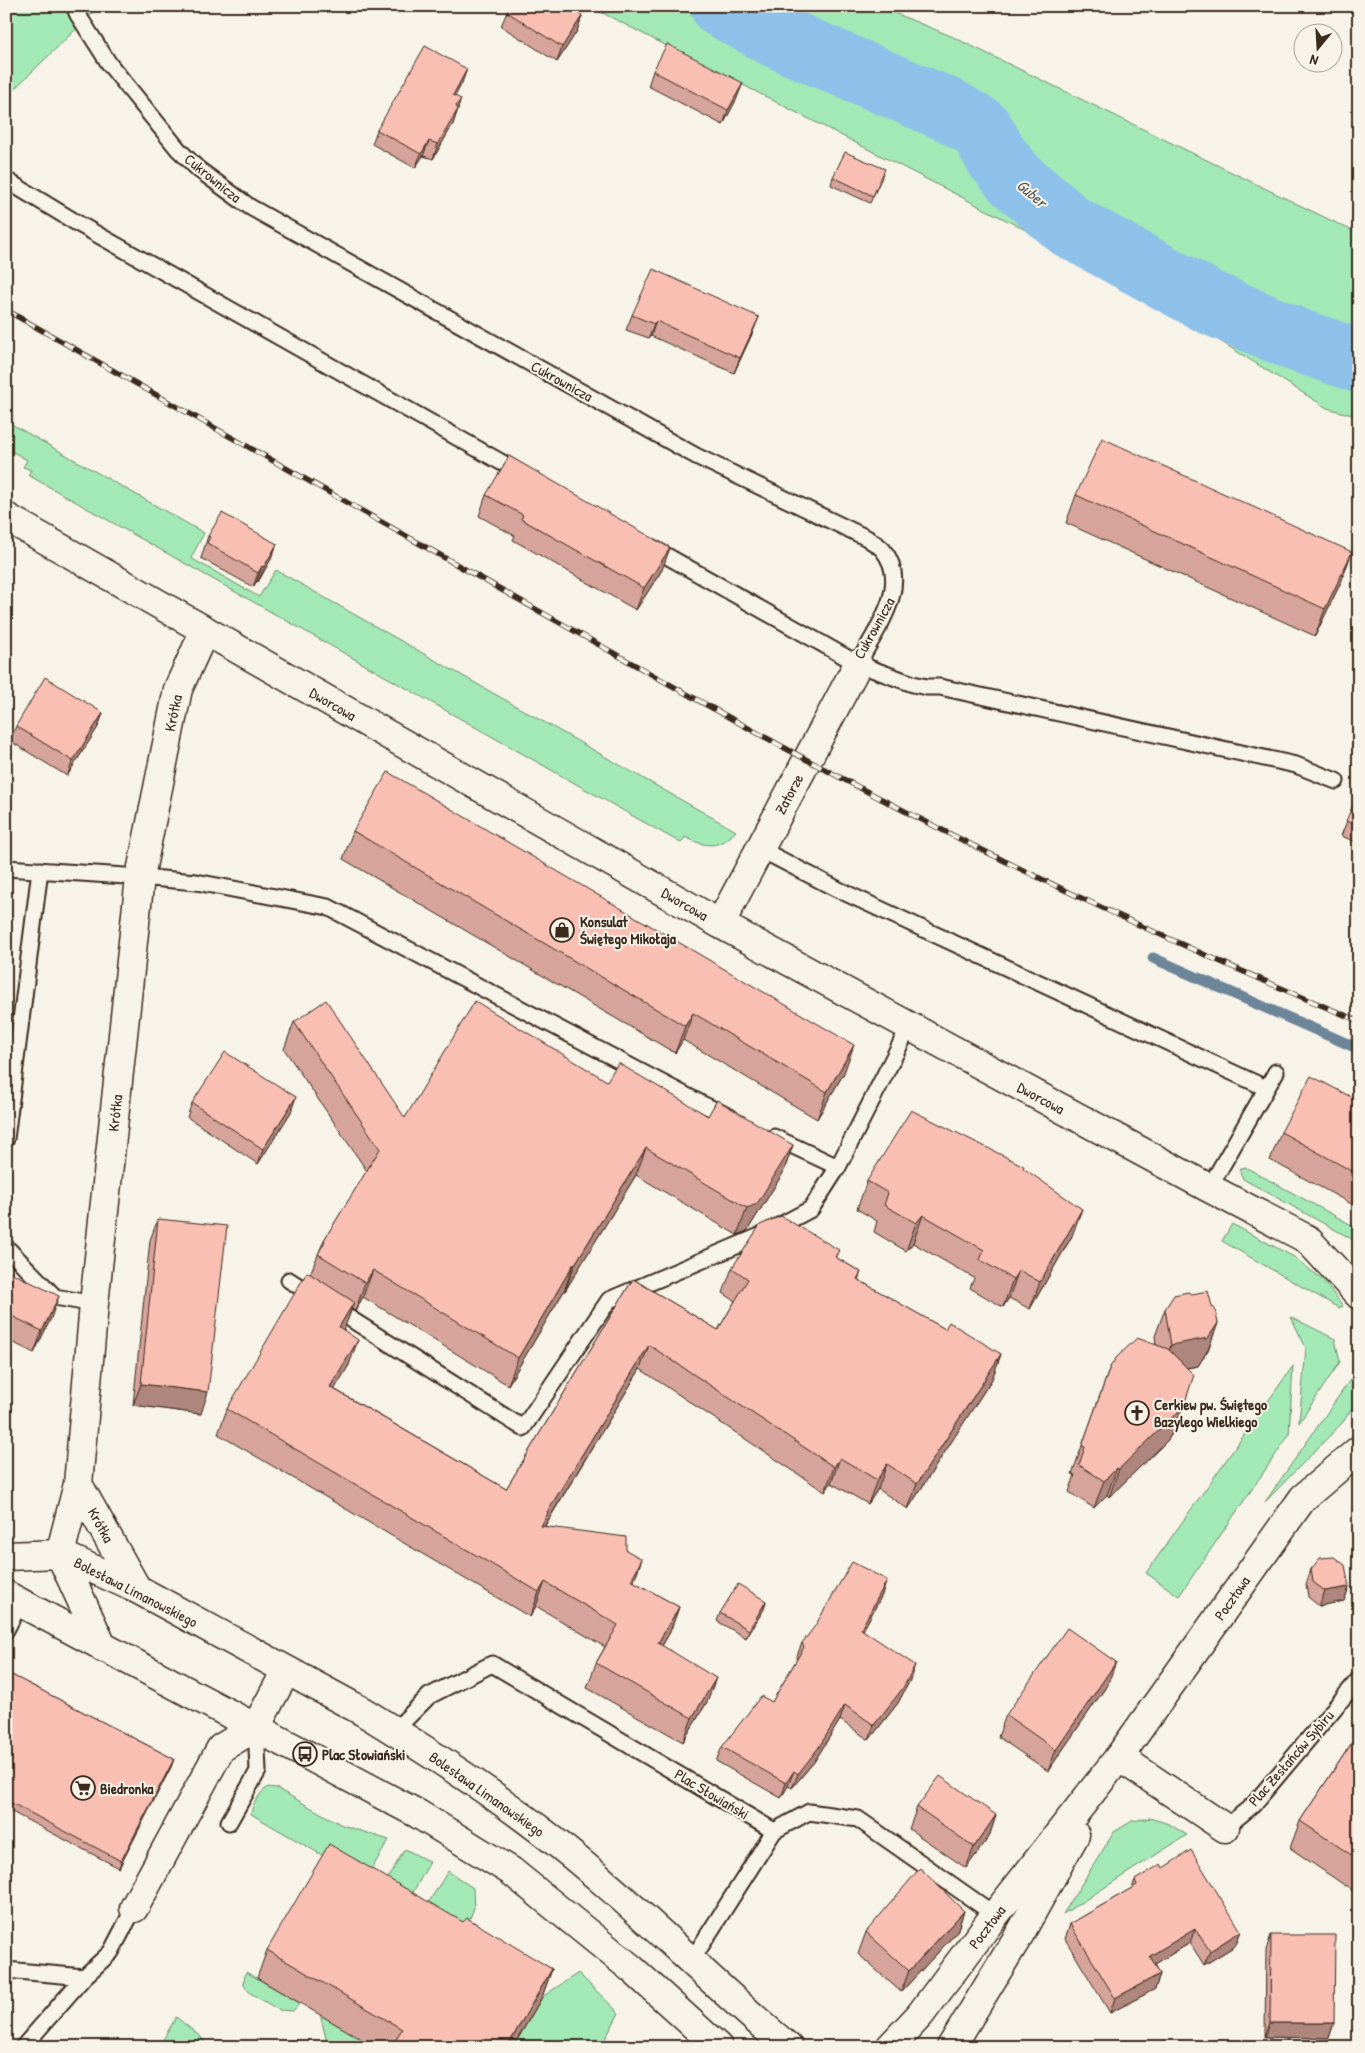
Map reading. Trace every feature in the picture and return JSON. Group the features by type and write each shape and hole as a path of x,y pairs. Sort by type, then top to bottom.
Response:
{"street":[{"name":"Dworcowa","path":"6,517 720,924 1307,1240 1359,1295"},
{"name":"Krótka","path":"137,1590 78,1484 94,1304 140,876 178,689 205,630"},
{"name":"Zatorze","path":"720,924 858,664"},
{"path":"1307,1240 1359,1267"},
{"name":"Pocztowa","path":"890,2047 920,2015 1119,1757 1303,1498 1359,1450"},
{"path":"78,1484 60,1554 103,1648"},
{"name":"Bolesława Limanowskiego","path":"6,1556 60,1554 137,1590 362,1711 394,1731 471,1780 544,1833 622,1898 788,2047"},
{"path":"13,1599 418,1814 511,1871 632,1969 718,2047"},
{"path":"134,1908 221,1748 256,1727 286,1671"},
{"name":"Pocztowa","path":"951,2047 1021,1932 1119,1757"},
{"name":"Plac Zesłańców Sybiru","path":"1119,1757 1225,1828"}],"lane":[{"name":"Cukrownicza","path":"76,11 110,65 178,149 198,169 250,207 696,456 867,538 882,549 890,560 894,572 895,586 892,600 858,664 635,538"},
{"path":"6,180 85,228 532,480"},
{"path":"858,664 927,687 940,687 1296,765 1336,781"},
{"path":"760,849 837,889 1266,1088"},
{"path":"6,868 140,876 196,882 328,907 691,1099 743,1123"},
{"path":"6,1139 40,870"},
{"path":"289,1280 524,1428 609,1300 762,1235 811,1209 838,1167 909,1027"},
{"path":"1208,1188 1276,1072"},
{"path":"760,1131 838,1167"},
{"path":"6,1247 55,1297 94,1304"},
{"path":"6,1630 13,1599"},
{"name":"Plac Słowiański","path":"394,1731 429,1696 492,1664 774,1830"},
{"name":"Plac Zesłańców Sybiru","path":"1225,1828 1253,1805 1359,1679"},
{"path":"229,1822 258,1771 256,1727"},
{"path":"692,1960 774,1830 809,1812 858,1819 995,1916"},
{"path":"23,2047 84,1978 111,1952 134,1908"},
{"path":"6,1970 84,1978"}],"green space":[{"path":"6,6 100,6 6,97"},
{"path":"589,6 877,6 951,36 1359,234 1359,417 1327,408 1121,279"},
{"path":"6,421 204,533 191,558 259,597 276,570 736,831 718,844 705,845 685,837 681,843 679,842 28,475 31,470 23,467 27,460 6,448"},
{"path":"1245,1167 1359,1229 1359,1243 1243,1179 1239,1169"},
{"path":"1232,1224 1294,1257 1323,1280 1343,1306 1339,1308 1222,1241"},
{"path":"1291,1317 1335,1339 1340,1362 1299,1423 1306,1348"},
{"path":"1293,1366 1289,1435 1179,1596 1146,1573"},
{"path":"1359,1367 1359,1395 1344,1421 1265,1502"},
{"path":"268,1787 276,1788 342,1825 389,1840 365,1880 251,1814 257,1799"},
{"path":"1150,1818 1169,1824 1187,1835 1063,1914 1114,1832 1132,1821"},
{"path":"405,1849 430,1862 407,1903 382,1888"},
{"path":"448,1871 473,1888 474,1908 467,1926 422,1913"},
{"path":"246,1972 300,2003 293,2011 279,2010 250,1993 243,1983"},
{"path":"578,1973 619,2013 601,2047 513,2047 542,1997"},
{"path":"320,2014 375,2047 328,2047"},
{"path":"176,2017 201,2037 208,2047 159,2047"}],"building":[{"path":"510,6 567,6 582,16 562,47 507,12"},
{"path":"667,44 743,83 728,110 653,71"},
{"path":"425,46 467,69 453,95 461,99 456,106 458,109 438,144 429,141 421,154 377,130"},
{"path":"845,152 885,169 873,196 833,177"},
{"path":"653,269 759,317 740,358 656,321 654,324 632,315"},
{"path":"1102,438 1352,552 1325,609 1076,495"},
{"path":"509,456 670,548 644,588 521,519 523,515 486,495"},
{"path":"222,513 277,544 264,567 262,566 258,573 207,543 210,537 208,536"},
{"path":"45,677 103,713 73,761 16,726"},
{"path":"388,772 854,1045 827,1092 693,1013 685,1026 353,831"},
{"path":"1359,791 1359,826 1346,821"},
{"path":"326,1000 405,1118 475,1001 607,1081 618,1063 708,1116 717,1100 793,1145 757,1204 747,1208 646,1148 574,1263 518,1358 373,1270 365,1283 318,1254 324,1240 380,1149 294,1022"},
{"path":"225,1052 296,1097 263,1149 192,1103"},
{"path":"1311,1076 1359,1101 1359,1175 1281,1132"},
{"path":"911,1110 1024,1166 1023,1168 1082,1209 1040,1282 1019,1270 1013,1279 980,1260 984,1250 923,1215 916,1223 884,1205 888,1193 867,1181"},
{"path":"781,1216 839,1250 835,1257 861,1272 857,1279 945,1329 949,1322 1001,1354 917,1484 887,1464 877,1480 840,1458 834,1467 649,1345 547,1512 541,1526 626,1537 626,1550 642,1559 631,1580 679,1607 658,1643 716,1678 692,1718 596,1663 618,1625 545,1582 539,1592 227,1409 307,1272 354,1302 339,1327 358,1340 330,1387 506,1489 633,1279 718,1330 748,1279 732,1268 760,1225"},
{"path":"158,1219 227,1226 208,1392 141,1384"},
{"path":"6,1270 59,1296 42,1331 6,1313"},
{"path":"1208,1291 1218,1323 1208,1338 1171,1345 1165,1309 1174,1295"},
{"name":"Cerkiew pw. Świętego Bazylego Wielkiego","path":"1137,1338 1168,1349 1194,1375 1185,1402 1178,1412 1104,1481 1079,1465 1085,1447 1082,1446 1110,1367 1116,1358"},
{"path":"1334,1557 1345,1565 1349,1587 1325,1591 1313,1582 1311,1569 1320,1558"},
{"path":"852,1562 887,1580 861,1629 915,1665 903,1688 874,1725 845,1705 819,1747 798,1774 794,1771 786,1783 722,1747 761,1696 772,1702 804,1647 802,1643 815,1626"},
{"path":"738,1584 766,1601 749,1630 720,1613"},
{"path":"1067,1628 1116,1662 1056,1750 1006,1715"},
{"name":"Biedronka","path":"6,1672 174,1759 121,1861 6,1800"},
{"path":"1359,1732 1359,1860 1300,1821"},
{"path":"940,1776 996,1815 974,1847 917,1807"},
{"path":"329,1844 463,1922 467,1918 552,1969 507,2047 391,2047 402,2029 267,1950"},
{"path":"1191,1850 1241,1931 1210,1951 1195,1929 1150,1956 1160,1974 1115,1998 1070,1924 1137,1885 1135,1880 1161,1864 1163,1868"},
{"path":"920,1868 964,1911 909,1971 866,1932"},
{"path":"1271,1935 1335,1935 1334,2023 1270,2023"}],"waterway":[{"name":"Guber","path":"722,6 778,37 953,112 981,129 997,157 1016,180 1071,227 1209,302 1297,340 1359,361"},
{"path":"1153,958 1359,1049"}],"railway":[{"path":"6,310 660,679 853,784 996,857 1140,925 1359,1021"}],"place":[{"name":"Konsulat Świętego Mikołaja","path":"562,930"},
{"name":"Cerkiew pw. Świętego Bazylego Wielkiego","path":"1137,1413"},
{"name":"Plac Słowiański","path":"305,1754"},
{"name":"Biedronka","path":"83,1788"}]}
